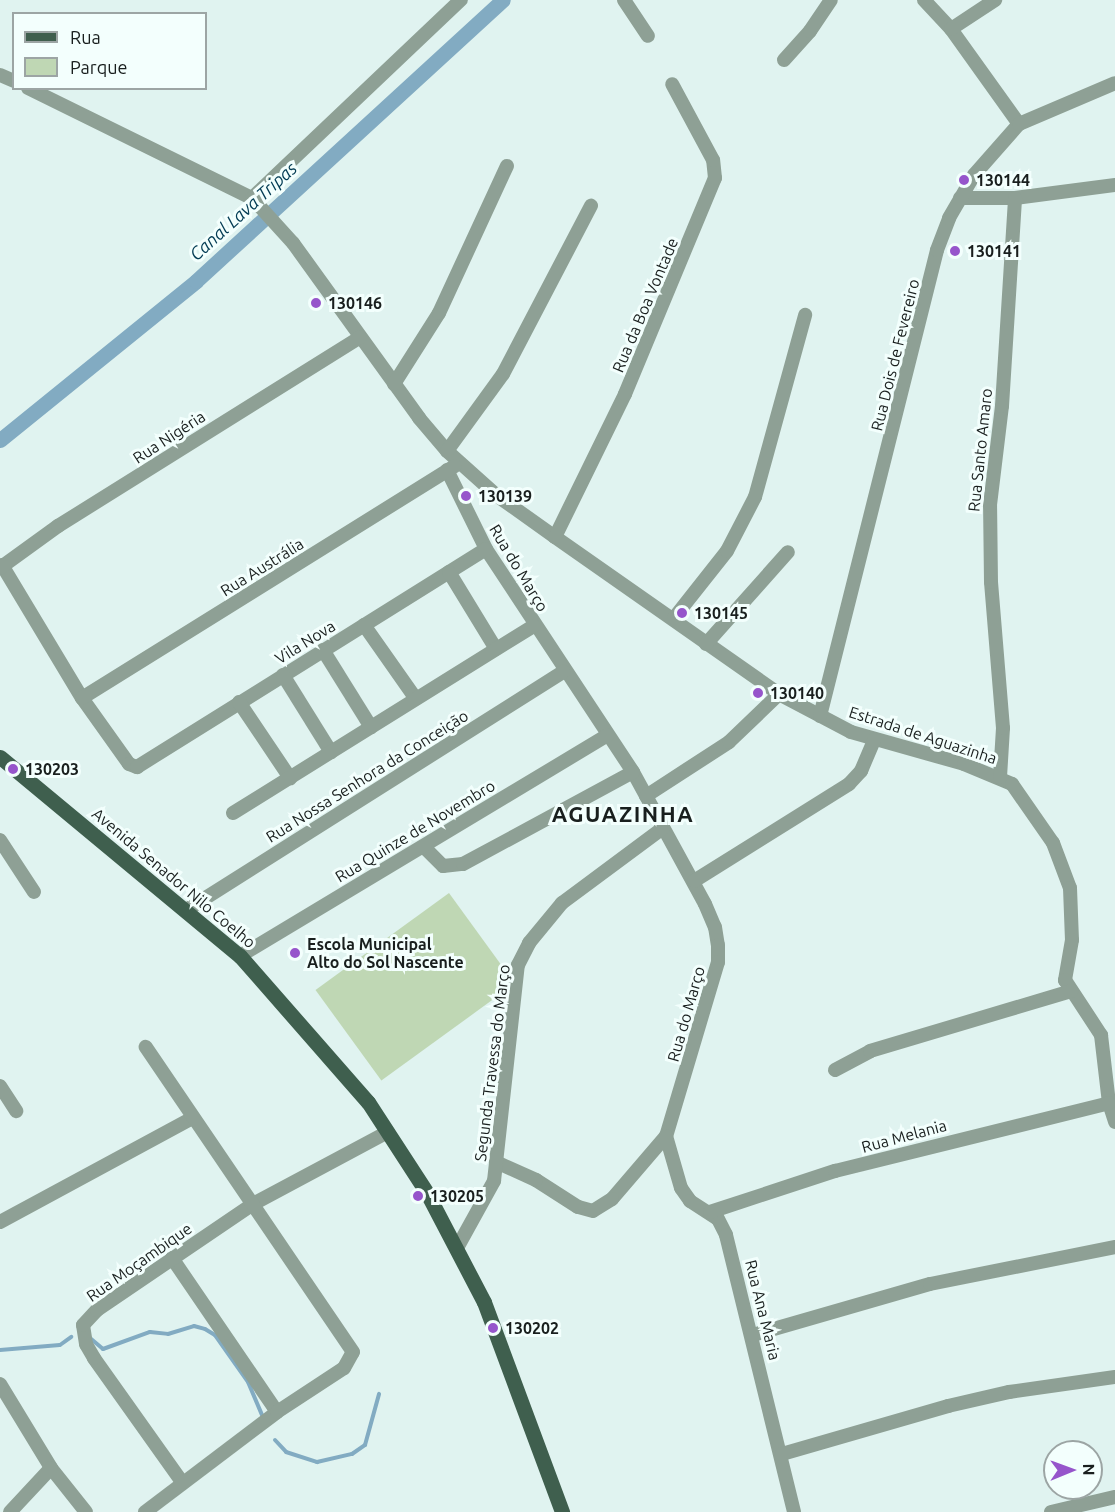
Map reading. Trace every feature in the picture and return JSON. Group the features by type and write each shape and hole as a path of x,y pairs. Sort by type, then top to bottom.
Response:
{"main road":[{"name":"Avenida Senador Nilo Coelho","path":"0,757 188,909 240,956 351,1080 388,1132 457,1248 496,1330 562,1512"}],"street":[{"path":"252,198 461,0"},
{"path":"624,0 648,36"},
{"path":"784,60 810,32 831,0"},
{"path":"924,0 951,29 1019,124"},
{"path":"951,29 995,0"},
{"name":"Rua Dois de Fevereiro","path":"820,716 937,250 960,198 984,162 1019,124 1115,83"},
{"name":"Rua da Boa Vontade","path":"555,537 625,394 716,178 713,160 672,84"},
{"name":"Estrada de Aguazinha","path":"32,90 252,198 286,235 394,384 447,451 453,466 674,618 706,644 779,694 820,716 874,740 1000,777 1012,784 1053,843 1070,888 1072,940 1065,969 1071,991 1101,1035 1109,1103 1115,1122"},
{"path":"394,384 439,313 507,166"},
{"path":"960,198 1015,198 1115,185"},
{"name":"Rua Santo Amaro","path":"1000,777 1003,728 991,582 990,505 1002,406 1015,198"},
{"path":"447,451 508,364 591,206"},
{"path":"674,618 727,551 755,498 805,315"},
{"name":"Rua Nigéria","path":"1,567 360,337"},
{"name":"Rua do Março","path":"453,466 486,549 563,672 633,772 694,881 715,927 718,962 666,1136 612,1199 593,1211 578,1207 536,1180 496,1162"},
{"name":"Rua Austrália","path":"82,698 453,466"},
{"name":"Vila Nova","path":"82,698 129,764 143,763 486,549"},
{"path":"706,644 788,552"},
{"path":"1,567 82,698"},
{"path":"449,572 496,649"},
{"path":"364,625 416,699"},
{"path":"233,813 534,626"},
{"path":"323,650 371,727"},
{"name":"Rua Nossa Senhora da Conceição","path":"188,909 563,672"},
{"path":"283,675 331,752"},
{"path":"646,796 729,742 779,694"},
{"path":"239,702 290,778"},
{"name":"Rua Quinze de Novembro","path":"240,956 608,735"},
{"path":"694,881 849,784 861,771 874,740"},
{"path":"424,847 443,866 463,864 633,772"},
{"name":"Segunda Travessa do Março","path":"457,1248 486,1201 496,1162 518,965 529,943 562,903 663,828"},
{"path":"0,840 34,892"},
{"path":"835,1070 870,1051 1071,991"},
{"path":"145,1512 277,1412 344,1368 351,1357 352,1347 192,1118 146,1047"},
{"path":"0,1086 16,1111"},
{"name":"Rua Melania","path":"710,1212 835,1171 1109,1103"},
{"path":"0,1222 192,1118"},
{"name":"Rua Moçambique","path":"182,1482 94,1358 83,1331 83,1325 97,1310 253,1204 388,1132"},
{"name":"Rua Ana Maria","path":"666,1136 681,1188 690,1201 710,1212 726,1235 753,1335 794,1512"},
{"path":"753,1335 896,1292 1115,1247"},
{"path":"172,1258 277,1412"},
{"path":"782,1454 948,1406 1009,1392 1115,1377"},
{"path":"0,1384 51,1468 86,1512"},
{"path":"10,1512 51,1468"},
{"path":"1050,1512 1115,1497"}],"green space":[{"path":"449,893 515,984 381,1081 316,990"}],"waterway":[{"name":"Canal Lava Tripas","path":"0,440 196,281 503,0"},
{"path":"90,1338 103,1349 150,1332 168,1334 194,1326 205,1329 215,1335 248,1382 263,1418"},
{"path":"0,1350 60,1345 71,1337"},
{"path":"275,1440 286,1452 317,1462 352,1454 365,1445 379,1394"}],"place":[{"name":"130144","path":"964,180"},
{"name":"130141","path":"955,251"},
{"name":"130146","path":"316,303"},
{"name":"130139","path":"466,496"},
{"name":"130145","path":"682,613"},
{"name":"130140","path":"758,693"},
{"name":"130203","path":"13,769"},
{"name":"Escola Municipal Alto do Sol Nascente","path":"295,953"},
{"name":"130205","path":"418,1196"},
{"name":"130202","path":"493,1328"}],"district":[{"name":"AGUAZINHA","path":"623,814"}]}
